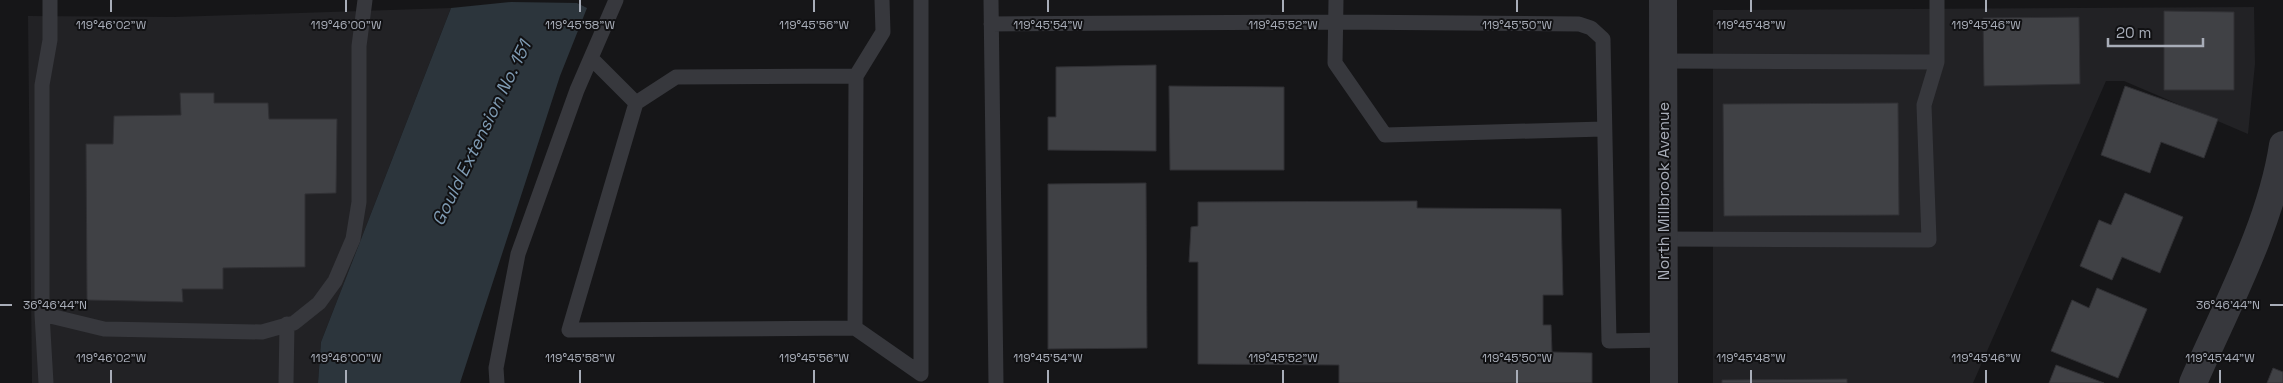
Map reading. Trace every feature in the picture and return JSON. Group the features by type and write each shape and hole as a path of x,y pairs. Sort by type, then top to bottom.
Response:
{"street":[{"name":"North Millbrook Avenue","path":"1662,0 1664,383"},
{"path":"2193,383 2261,227 2272,194 2283,146"}],"lane":[{"path":"46,383 42,314 42,85 50,40 50,0"},
{"path":"42,314 104,329 262,332 294,323 319,303 335,281 353,239 359,202 358,46 365,0"},
{"path":"497,383 496,368 518,254 577,90 616,0"},
{"path":"855,328 856,76 883,32 882,0"},
{"path":"921,0 921,379"},
{"path":"991,0 996,383"},
{"path":"1336,0 1335,63 1385,135 1603,129"},
{"path":"1664,239 1929,240 1924,105 1937,62 1937,0"},
{"path":"991,24 1336,22 1579,24 1591,28 1603,38 1603,129 1609,341 1664,340"},
{"path":"592,59 636,103"},
{"path":"1662,61 1937,62"},
{"path":"856,76 676,77 636,103 569,330 855,328 921,379"},
{"path":"286,383 287,324"}],"shaded area":[{"path":"2254,7 2255,64 2248,134 2124,81 2106,81 1973,383 1713,383 1713,10"},
{"path":"451,8 321,342 318,383 32,383 28,16 174,17"}],"water":[{"name":"Gould Extension No. 151","path":"511,2 577,3 587,8 560,76 460,383 318,383 321,342 451,8"}],"building":[{"path":"2164,11 2234,12 2234,90 2164,90"},
{"path":"2079,17 2080,84 1984,86 1983,18"},
{"path":"1156,65 1156,151 1048,150 1048,117 1056,117 1056,67"},
{"path":"1169,86 1284,87 1284,170 1170,170"},
{"path":"2125,86 2218,119 2204,158 2161,142 2150,173 2101,155"},
{"path":"180,93 214,93 214,103 268,103 269,119 337,119 336,193 305,194 305,267 223,268 223,289 182,289 183,302 87,300 86,144 113,144 114,116 181,115"},
{"path":"1898,103 1899,215 1724,216 1723,104"},
{"path":"1146,183 1147,348 1048,349 1048,184"},
{"path":"2125,193 2183,217 2160,273 2122,257 2112,280 2080,266 2099,220 2111,225"},
{"path":"1417,201 1417,208 1561,209 1563,295 1543,295 1543,325 1551,325 1552,352 1592,353 1592,383 1339,383 1339,365 1198,364 1198,262 1189,262 1191,227 1198,226 1198,202"},
{"path":"2097,288 2147,309 2118,378 2051,351 2072,300 2089,308"},
{"path":"2056,365 2104,383 2049,383"},
{"path":"2273,368 2283,372 2283,383 2267,383"},
{"path":"1847,379 1847,383 1722,383 1722,380"}]}
